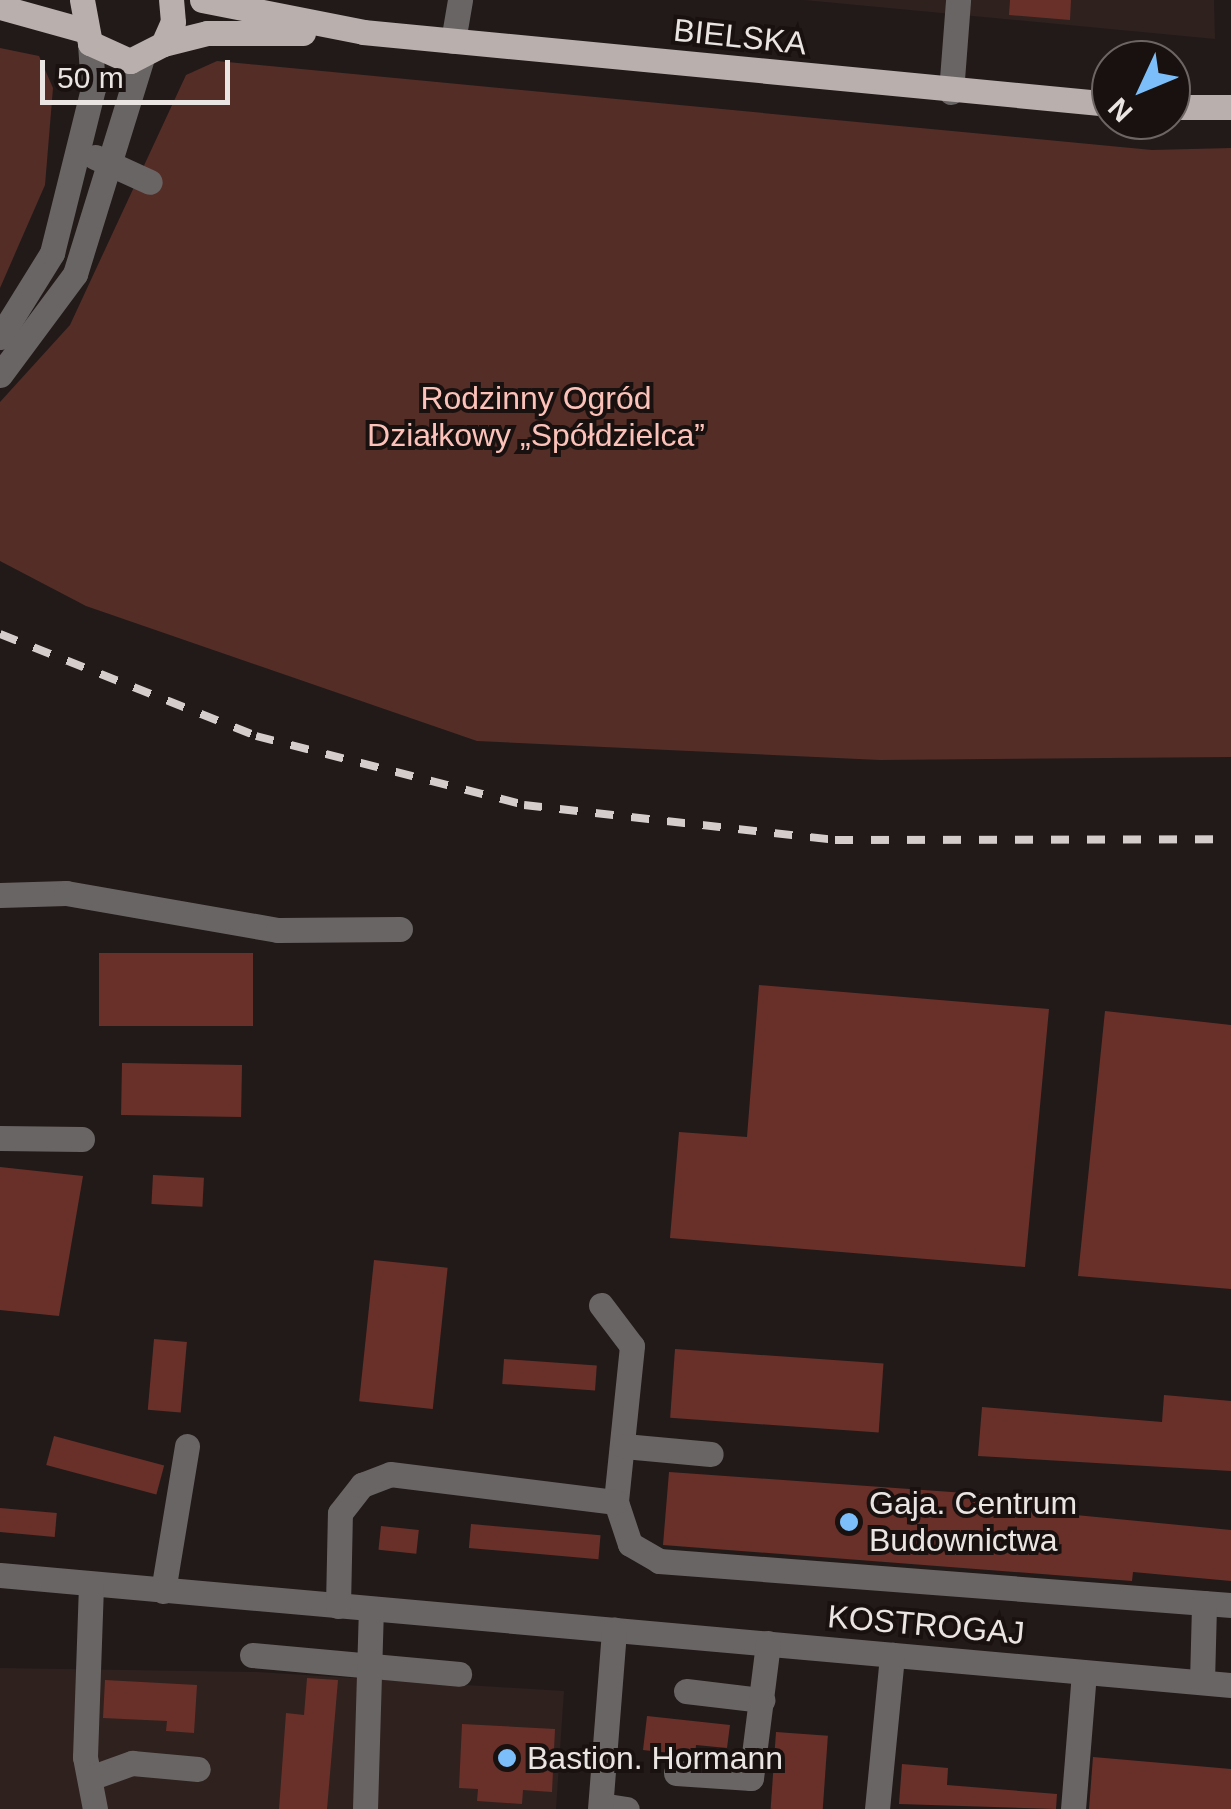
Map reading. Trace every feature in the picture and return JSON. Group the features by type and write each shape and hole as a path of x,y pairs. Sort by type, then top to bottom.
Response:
{"main road":[{"path":"82,0 87,36"},
{"path":"152,51 173,22 171,0"},
{"name":"BIELSKA","path":"202,0 363,32 951,92 1091,102"},
{"name":"BIELSKA","path":"0,7 87,36 115,59 207,33 363,32"},
{"path":"1191,106 1231,107"}],"street":[{"path":"453,41 460,0"},
{"path":"951,92 958,0"},
{"path":"0,337 52,253 93,88 87,36"},
{"path":"0,375 75,274 106,164 152,51"},
{"path":"83,130 106,164 150,182"},
{"path":"0,895 66,893 278,930 400,929"},
{"path":"0,1138 82,1138"},
{"path":"601,1306 632,1346 616,1502 630,1544 659,1561 1231,1606"},
{"path":"163,1591 187,1446"},
{"path":"624,1446 711,1454"},
{"path":"338,1606 340,1513 362,1484 390,1474 616,1502"},
{"name":"KOSTROGAJ","path":"0,1575 1231,1685"},
{"path":"91,1585 90,1778 95,1809"},
{"path":"1202,1682 1204,1603"},
{"path":"365,1809 371,1609"},
{"path":"609,1808 614,1630"},
{"path":"676,1773 751,1778 768,1644"},
{"path":"252,1655 459,1674"},
{"path":"876,1809 892,1655"},
{"path":"1073,1809 1084,1672"},
{"path":"686,1691 762,1700"},
{"path":"90,1778 132,1763 198,1769"}],"shaded area":[{"path":"804,0 1214,0 1215,39"},
{"path":"0,1668 258,1672 564,1691 556,1809 0,1809"}],"green space":[{"path":"0,48 39,56 53,88 45,185 0,288"},
{"name":"Rodzinny Ogród Działkowy „Spółdzielca”","path":"217,61 1152,150 1231,148 1231,757 880,760 477,741 86,606 0,561 0,402 70,325 186,75"}],"building":[{"path":"1010,0 1071,0 1070,20 1009,15"},
{"path":"99,953 253,953 253,1026 99,1026"},
{"path":"759,985 1049,1009 1025,1267 670,1238 679,1132 747,1137"},
{"path":"1105,1011 1231,1025 1231,1289 1078,1276"},
{"path":"122,1063 242,1065 241,1117 121,1115"},
{"path":"0,1167 83,1176 59,1316 0,1310"},
{"path":"153,1175 204,1178 202,1207 151,1204"},
{"path":"374,1260 448,1268 433,1409 359,1401"},
{"path":"154,1339 187,1342 181,1413 148,1410"},
{"path":"675,1349 883,1364 879,1432 670,1418"},
{"path":"504,1359 597,1365 595,1390 502,1384"},
{"path":"1164,1395 1231,1401 1231,1471 978,1456 982,1407 1162,1422"},
{"path":"54,1436 164,1466 156,1494 46,1465"},
{"name":"Gaja. Centrum Budownictwa","path":"669,1472 1035,1498 1034,1511 1231,1530 1231,1581 1133,1572 1132,1581 663,1545"},
{"path":"0,1508 57,1513 55,1537 0,1532"},
{"path":"471,1524 601,1535 598,1559 469,1548"},
{"path":"381,1526 419,1530 416,1554 378,1550"},
{"path":"307,1678 338,1680 327,1809 279,1809 286,1713 304,1715"},
{"path":"105,1680 197,1685 194,1733 166,1731 167,1721 103,1718"},
{"path":"647,1716 730,1725 727,1748 696,1745 695,1756 643,1750"},
{"name":"Bastion. Hormann","path":"462,1724 555,1729 552,1792 523,1790 522,1804 477,1801 478,1789 459,1788"},
{"path":"776,1732 828,1736 823,1809 771,1809"},
{"path":"1093,1757 1231,1769 1231,1809 1089,1809"},
{"path":"902,1764 948,1768 947,1785 1057,1794 1056,1809 899,1804"}],"railway":[{"path":"0,634 256,736 524,805 835,840 1231,839"}],"place":[{"name":"Gaja. Centrum Budownictwa","path":"849,1522"},
{"name":"Bastion. Hormann","path":"507,1758"}]}
